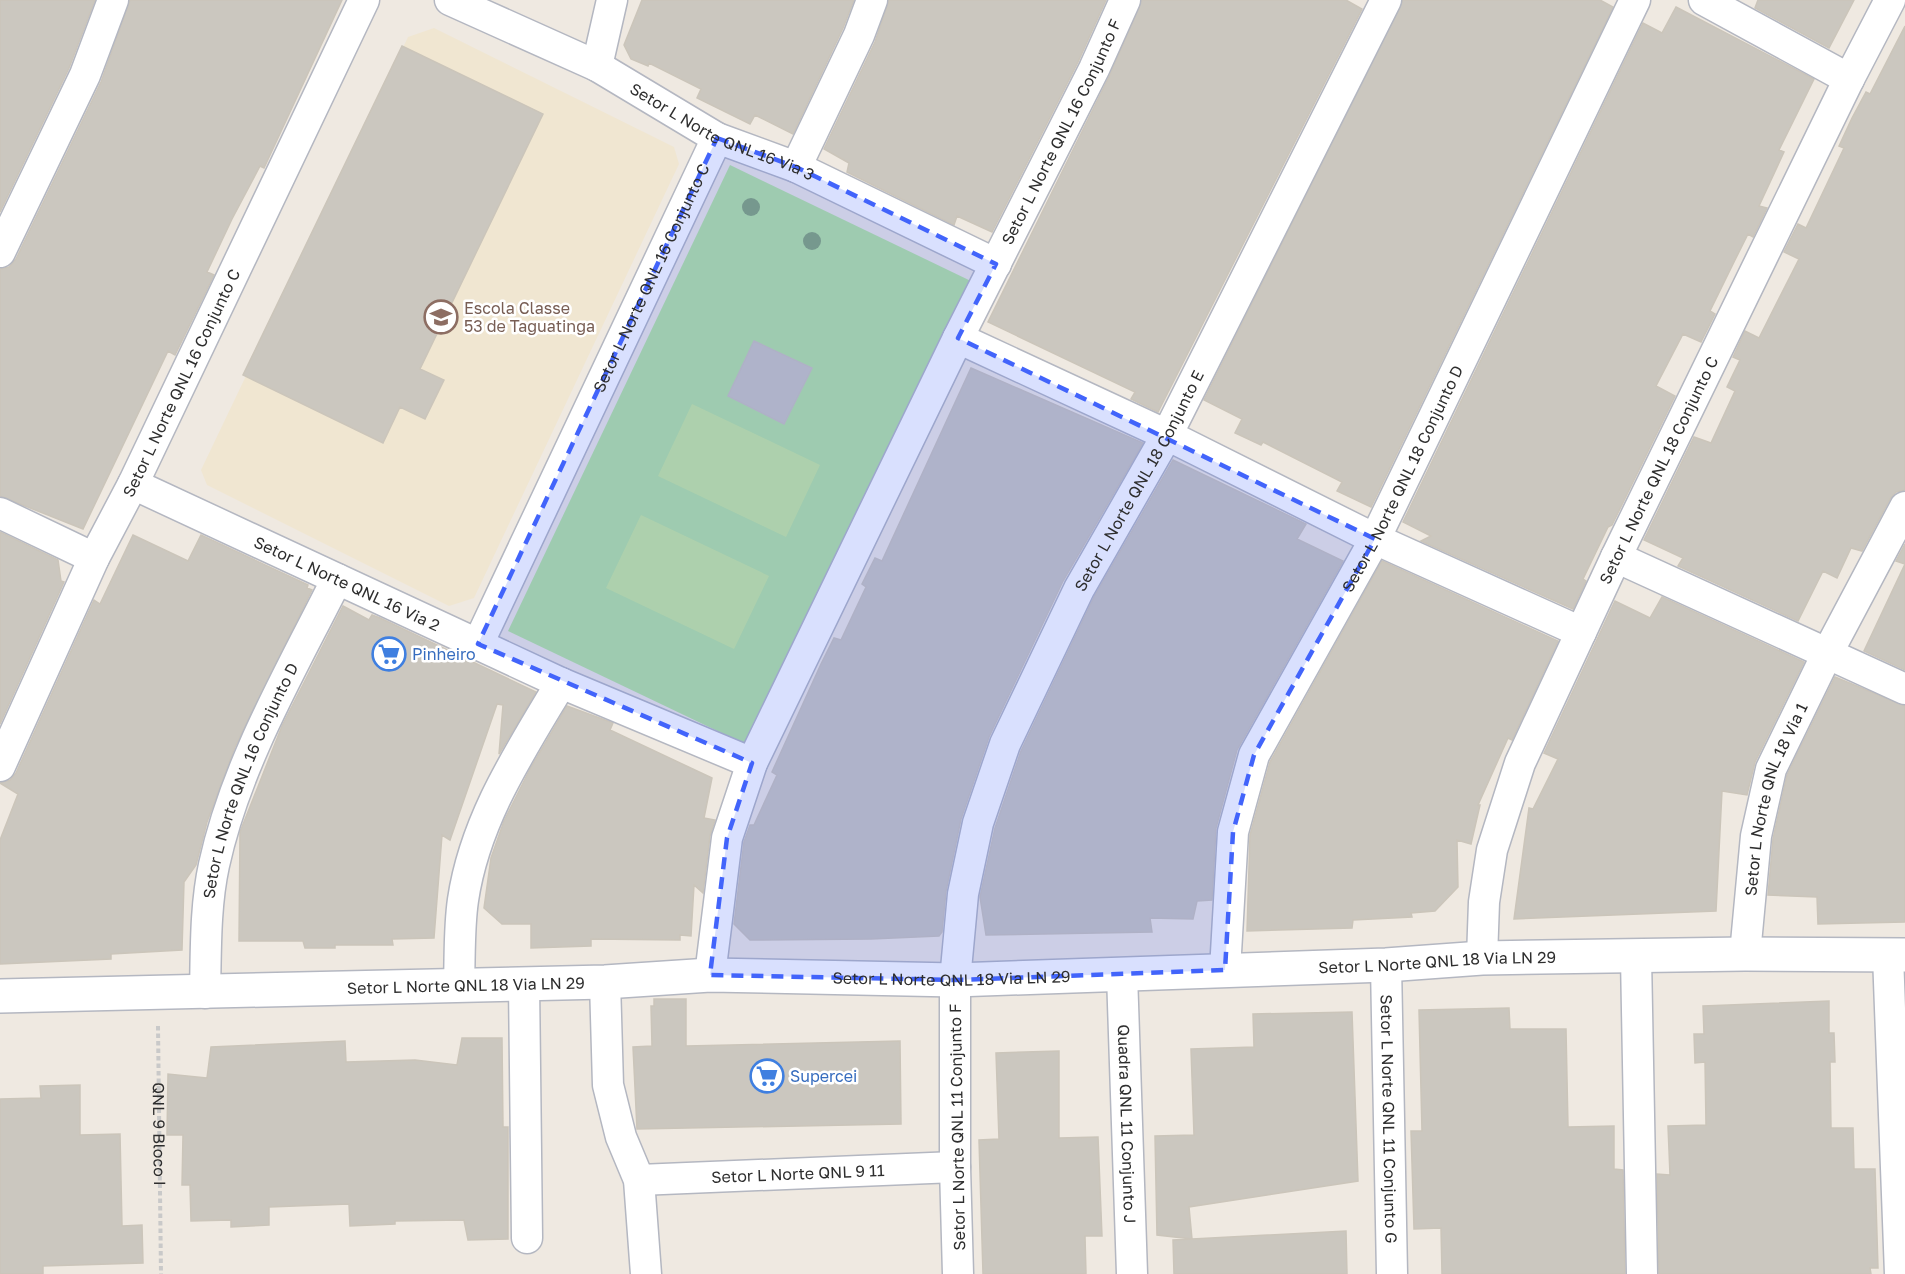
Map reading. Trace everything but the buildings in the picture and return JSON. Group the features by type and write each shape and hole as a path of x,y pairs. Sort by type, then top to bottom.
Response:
{"street":[{"path":"0,252 85,75 113,0"},
{"name":"Setor L Norte QNL 16 Conjunto C","path":"0,766 94,558 133,484 364,0"},
{"name":"Setor L Norte QNL 16 Via 3","path":"450,0 597,66 717,138 796,166 996,264"},
{"path":"597,66 612,0"},
{"path":"796,166 859,35 872,0"},
{"name":"Setor L Norte QNL 16 Conjunto F","path":"710,975 727,838 752,763 958,338 1094,69 1125,0"},
{"name":"Setor L Norte QNL 18 Conjunto E","path":"955,980 963,894 976,833 1005,744 1079,589 1167,435 1386,0"},
{"name":"Setor L Norte QNL 18 Conjunto D","path":"1225,970 1233,832 1254,755 1375,539 1635,0"},
{"path":"1704,0 1849,79"},
{"name":"Setor L Norte QNL 18 Conjunto C","path":"1482,958 1484,902 1492,850 1520,763 1616,557 1849,79 1890,0"},
{"name":"Setor L Norte QNL 16 Conjunto C","path":"478,644 717,138"},
{"path":"958,338 1167,435 1375,539 1581,632"},
{"name":"Setor L Norte QNL 16 Via 2","path":"133,484 561,683 752,763"},
{"name":"Setor L Norte QNL 18 Via 1","path":"1745,954 1756,836 1771,769 1828,652 1905,507"},
{"path":"0,513 94,558"},
{"path":"1616,557 1905,688"},
{"name":"Setor L Norte QNL 16 Conjunto D","path":"205,993 206,931 214,865 238,786 269,715 337,579"},
{"path":"459,983 463,901 479,835 508,771 561,683"},
{"name":"Setor L Norte QNL 18 Via LN 29","path":"0,996 205,993 459,983 604,982 710,975 955,980 1386,965 1482,958 1745,954 1897,955"},
{"path":"1897,955 1900,1274"},
{"path":"1636,957 1642,1274"},
{"name":"Setor L Norte QNL 11 Conjunto G","path":"1386,965 1392,1274"},
{"name":"Quadra QNL 11 Conjunto J","path":"1122,974 1132,1274"},
{"name":"Setor L Norte QNL 11 Conjunto F","path":"955,980 955,1167 958,1274"},
{"path":"604,982 608,1085 621,1137 639,1180 646,1274"},
{"path":"524,983 527,1238"},
{"name":"Setor L Norte QNL 9 11","path":"639,1180 955,1167"}],"path":[{"name":"QNL 9 Bloco I","path":"157,993 161,1274"}],"highlighted area":[{"path":"717,138 796,167 996,264 958,338 1375,539 1254,755 1233,832 1225,970 955,980 710,975 727,838 752,763 478,644"}],"shaded area":[{"name":"Escola Classe 53 de Taguatinga","path":"434,28 674,147 679,164 474,598 449,606 207,485 201,470 408,37"}],"green space":[{"path":"730,165 975,283 753,748 508,631"},
{"path":"692,404 820,465 786,537 658,476"},
{"path":"641,515 769,576 734,649 606,588"}],"place":[{"name":"Escola Classe 53 de Taguatinga","path":"441,317"},
{"name":"Pinheiro","path":"389,654"},
{"name":"Supercei","path":"767,1076"}]}
